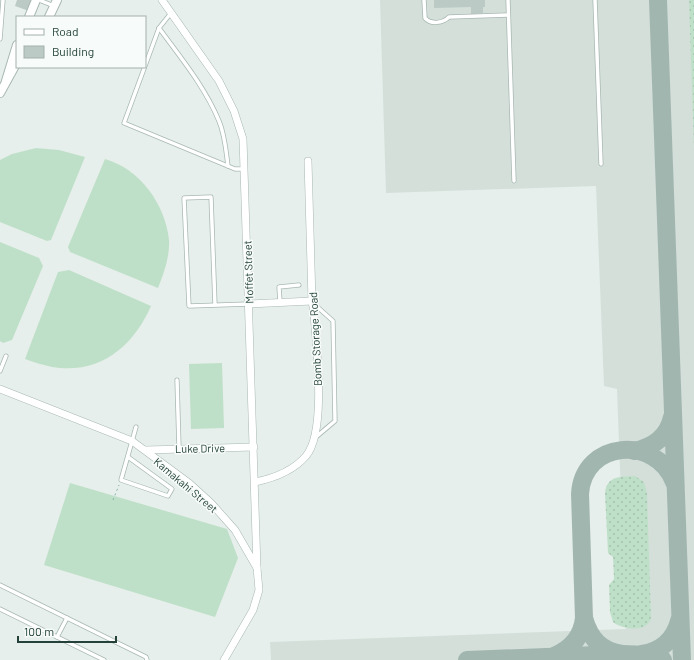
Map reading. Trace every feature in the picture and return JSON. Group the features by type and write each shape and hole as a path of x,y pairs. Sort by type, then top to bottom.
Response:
{"street":[{"path":"29,16 36,0"},
{"name":"Moffet Street","path":"162,0 219,81 234,111 243,139 250,304 257,568"},
{"path":"50,16 56,3"},
{"path":"2,87 16,48"},
{"path":"2,87 16,64"},
{"name":"Bomb Storage Road","path":"255,482 275,478 292,468 307,455 315,438 319,406 312,301 308,161"},
{"path":"250,304 312,301"},
{"name":"Kamakahi Street","path":"0,389 132,441 146,450 211,503 235,530 252,555 257,568 259,590 248,619 224,660"},
{"name":"Luke Drive","path":"146,450 254,447"}],"lane":[{"path":"0,39 3,0"},
{"path":"39,0 56,3"},
{"path":"424,0 425,18 431,22 442,22 448,17 508,15"},
{"path":"508,0 514,181"},
{"path":"595,0 601,164"},
{"path":"146,64 159,28 171,13"},
{"path":"159,28 206,95 216,115 226,144 228,166"},
{"path":"144,68 124,124 235,169 244,169"},
{"path":"215,305 211,197 184,198 189,306 250,304"},
{"path":"280,302 279,287 299,285"},
{"path":"312,301 334,322 335,421 315,438"},
{"path":"0,371 6,356"},
{"path":"177,380 179,448"},
{"path":"128,457 172,489 168,496 120,480 136,427"},
{"path":"0,585 146,657 147,660"},
{"path":"0,609 104,660"},
{"path":"57,637 66,618"}],"path":[{"path":"113,500 120,480"}],"shaded area":[{"path":"380,0 694,0 694,660 271,660 270,642 626,629 617,389 604,386 596,186 386,193"}],"green space":[{"path":"689,0 694,0 694,151"},
{"path":"36,148 59,150 85,157 51,240 47,241 0,222 0,160 12,154"},
{"path":"105,159 118,164 140,180 149,190 162,214 167,227 169,252 158,288 70,252 68,247"},
{"path":"0,242 39,258 43,266 12,340 3,343 0,341"},
{"path":"69,270 151,306 144,321 135,334 112,355 85,367 52,367 25,359 58,272"},
{"path":"222,363 224,428 191,429 189,364"},
{"path":"635,476 644,482 647,493 651,617 646,626 641,628 629,628 617,625 613,622 610,612 609,585 614,579 613,557 608,553 605,493 606,487 612,480 620,477"},
{"path":"70,483 227,529 238,558 215,617 44,565"}],"building":[{"path":"17,0 34,0 29,11 15,6"},
{"path":"434,0 485,0 485,7 483,7 483,13 471,14 471,7 434,8"}],"taxiway":[{"path":"658,0 682,660"},
{"path":"634,451 647,447 659,440 667,430 672,417"},
{"path":"622,654 608,650 597,643 586,625 584,618 580,494 584,476 593,463 606,454 621,450 637,451 652,456 665,467 674,482"},
{"path":"554,656 566,650 575,642 581,631 584,618"},
{"path":"642,654 655,650 666,644 674,634 679,621"},
{"path":"467,660 622,654 649,655 663,660"}]}
